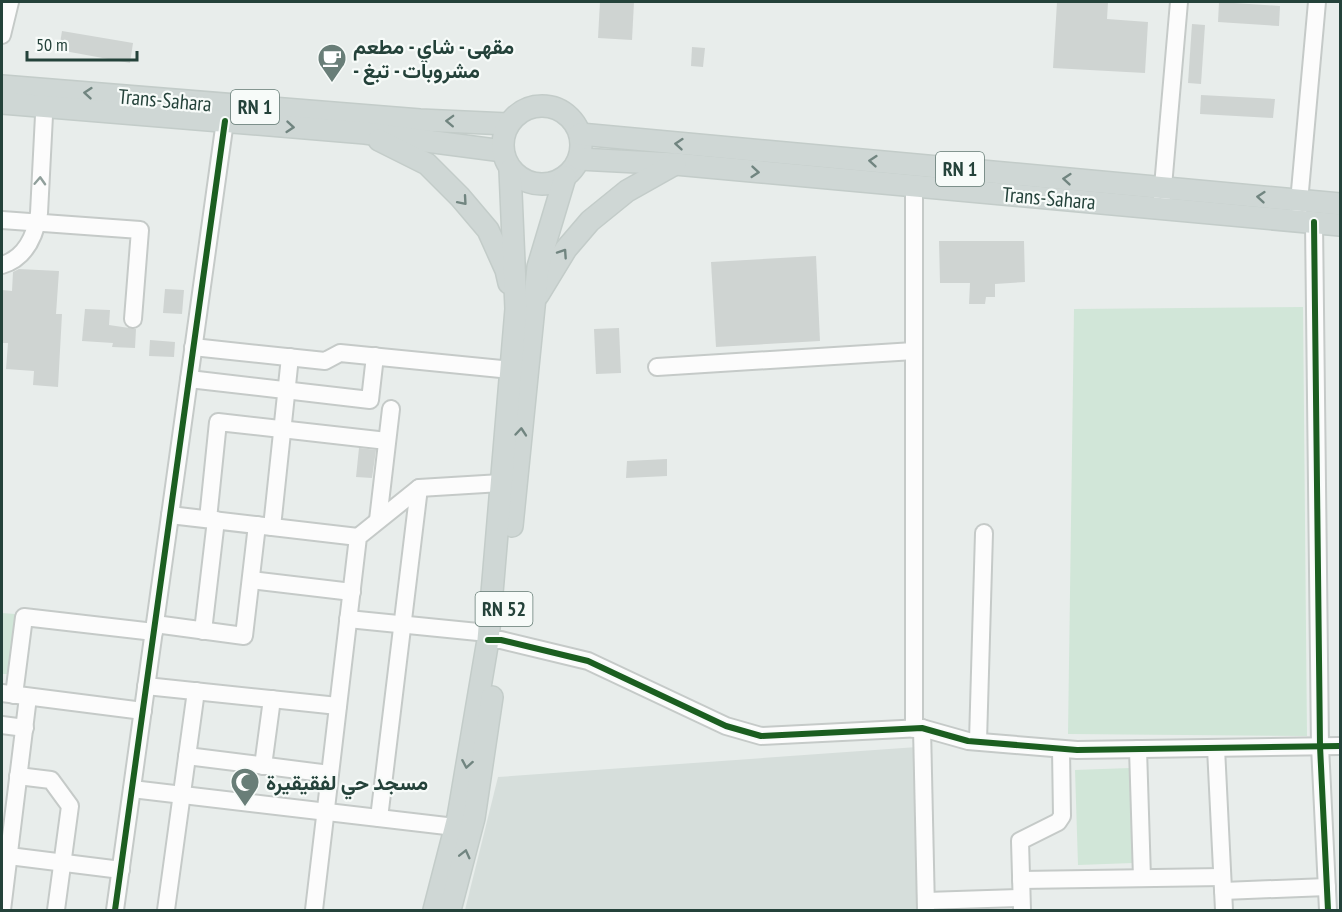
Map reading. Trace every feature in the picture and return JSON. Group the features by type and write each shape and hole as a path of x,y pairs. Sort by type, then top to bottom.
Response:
{"main road":[{"name":"Trans-Sahara","path":"2,86 45,98 225,121 364,133 507,160"},
{"name":"Trans-Sahara","path":"2,103 45,98 508,124"},
{"path":"507,160 519,178 542,185 554,183 565,177 579,159 580,134 565,114 554,108 541,106 528,108 517,114 508,124 502,141 507,160 524,306"},
{"path":"364,133 427,164 460,197 488,230 524,306"},
{"name":"Trans-Sahara","path":"580,134 1162,198 1303,215 1341,225"},
{"name":"Trans-Sahara","path":"579,159 675,164 914,186 1162,198"},
{"path":"524,306 590,221 627,191 675,164"},
{"path":"524,306 565,177"},
{"name":"Trans-Sahara","path":"1303,215 1341,204"},
{"name":"RN 52","path":"434,910 455,827 492,638 501,483 511,370 524,306"},
{"name":"RN 52","path":"450,910 474,818 524,306"}],"street":[{"path":"2,35 10,2"},
{"path":"1162,198 1179,2"},
{"path":"1317,2 1303,215 1320,746 1328,910"},
{"path":"2,265 14,260 27,248 35,231 45,98"},
{"path":"116,910 225,121"},
{"path":"914,186 918,729 926,906 1022,904 1020,841 1058,822 1062,816 1060,749"},
{"path":"2,220 140,230 133,319"},
{"path":"193,347 325,361 340,353 511,370"},
{"path":"657,366 914,351"},
{"path":"189,380 370,400 375,356"},
{"path":"2,910 7,850 25,728 15,695 24,617 203,630 244,636 251,580 265,526 282,430 290,357"},
{"path":"378,520 391,409"},
{"path":"203,630 218,423 387,441"},
{"path":"314,910 358,537 419,488 501,483"},
{"path":"379,818 419,488"},
{"path":"170,515 358,537"},
{"path":"978,741 984,533"},
{"path":"251,580 352,592"},
{"path":"348,619 492,638 588,661 726,726 761,736 918,729 978,741 1077,750 1341,746"},
{"path":"147,686 338,706"},
{"path":"166,910 196,691"},
{"path":"15,695 143,711"},
{"path":"264,766 272,699"},
{"path":"2,725 25,728"},
{"path":"1216,748 1224,910"},
{"path":"1138,749 1142,878"},
{"path":"187,756 330,774"},
{"path":"18,776 51,780 70,806 57,910"},
{"path":"132,789 455,827"},
{"path":"7,850 63,862 121,870"},
{"path":"1021,880 1142,878 1222,884 1327,887"}],"shaded area":[{"path":"917,747 920,910 465,910 498,777"}],"green space":[{"path":"1303,307 1307,736 1068,734 1074,309"},
{"path":"2,613 15,614 9,674 2,674"},
{"path":"1130,768 1133,863 1078,865 1075,770"}],"building":[{"path":"600,2 634,2 632,40 598,38"},
{"path":"1057,2 1108,2 1107,19 1148,22 1145,73 1053,68"},
{"path":"1219,2 1280,6 1279,26 1218,22"},
{"path":"1192,24 1205,25 1201,84 1188,83"},
{"path":"62,31 133,43 130,63 59,50"},
{"path":"692,47 705,48 703,67 691,66"},
{"path":"1201,95 1275,99 1273,118 1200,114"},
{"path":"939,241 1024,241 1025,282 995,284 995,297 986,297 985,304 969,304 970,283 940,283"},
{"path":"816,256 820,341 716,347 711,262"},
{"path":"19,269 59,271 56,314 62,314 58,387 33,385 34,371 6,369 8,343 2,343 2,290 12,291 13,272"},
{"path":"165,289 184,290 182,314 163,313"},
{"path":"85,309 110,310 109,325 136,329 135,348 112,347 113,343 82,341"},
{"path":"619,328 621,373 596,374 594,329"},
{"path":"150,340 175,342 174,357 149,356"},
{"path":"359,448 376,450 372,478 356,477"},
{"path":"667,459 667,476 626,478 627,461"}],"cycle path":[{"path":"115,910 225,121"},
{"path":"1314,222 1320,746 1328,910"},
{"path":"488,640 501,640 588,661 726,726 761,736 922,728 968,741 1077,750 1340,746"}],"place":[{"name":"مقهى - شاي - مطعم - مشروبات - تبغ","path":"332,84"},
{"name":"مسجد حي لفقيقيرة","path":"245,808"}]}
